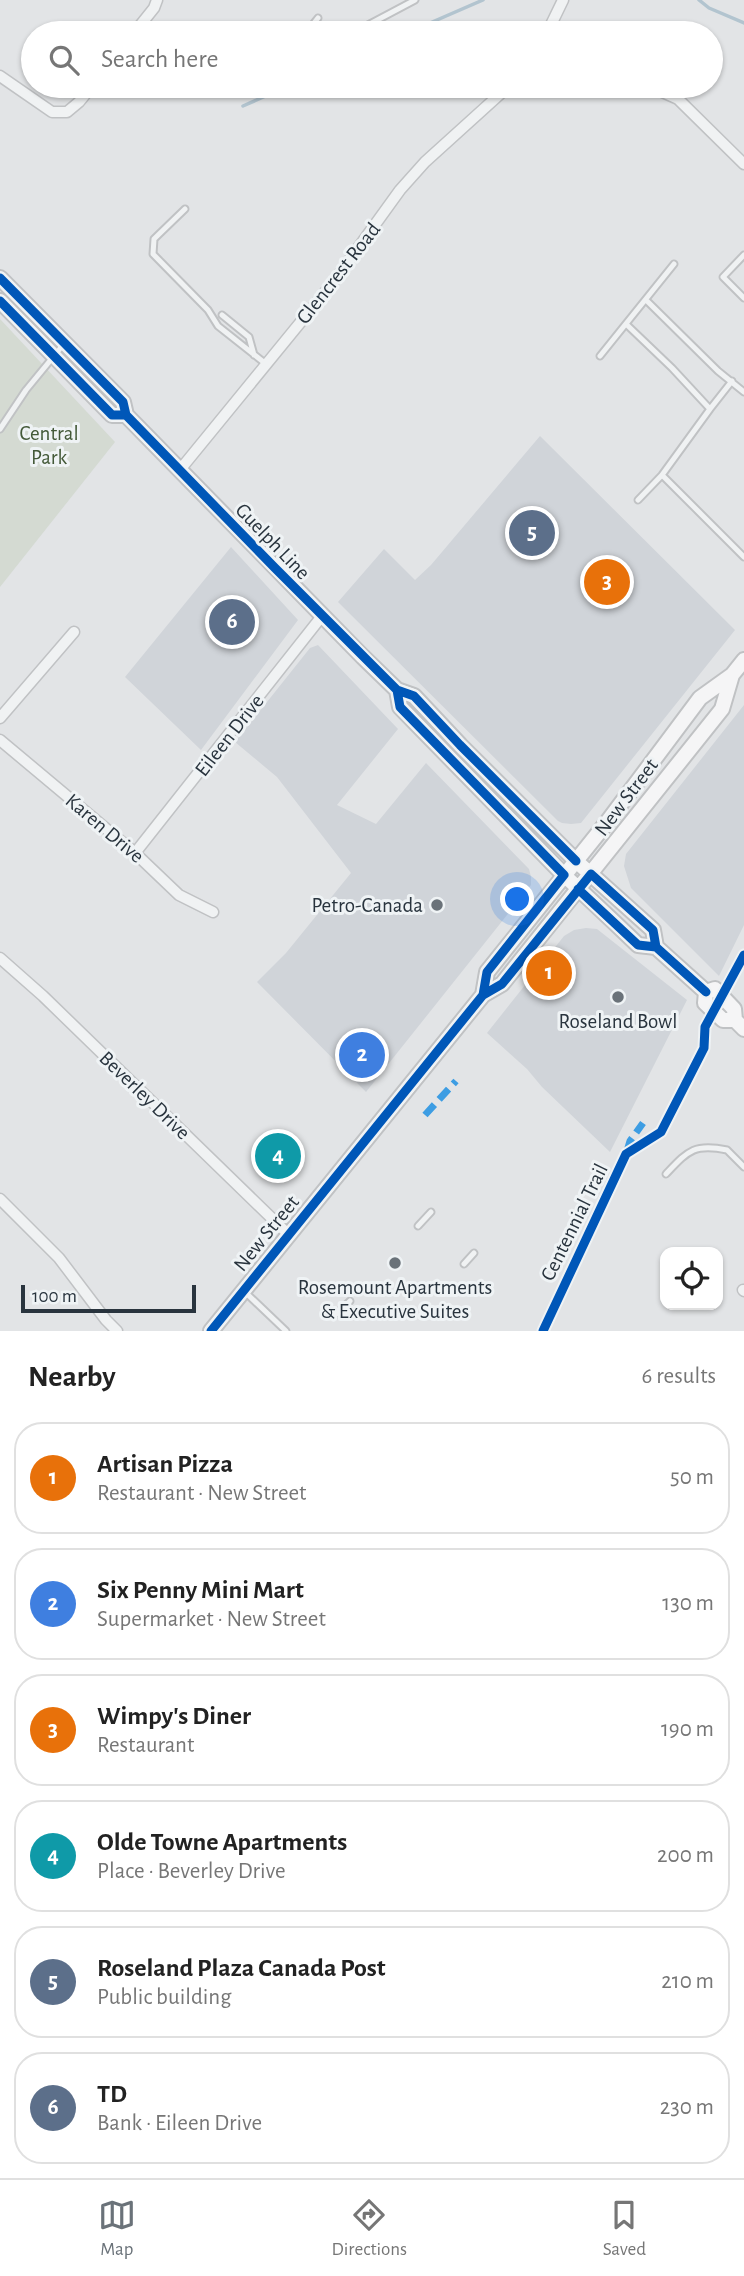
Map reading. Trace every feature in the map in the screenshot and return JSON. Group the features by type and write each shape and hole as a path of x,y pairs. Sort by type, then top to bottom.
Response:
{"main road":[{"name":"Guelph Line","path":"0,278 112,415 126,415 397,690 414,696 460,746 576,861 653,930 656,947"},
{"name":"Guelph Line","path":"0,301 59,350"},
{"name":"New Street","path":"483,995 487,972 608,821 700,698 732,675 744,660"},
{"name":"New Street","path":"211,1331 483,995 502,984 591,874 722,709 732,675"},
{"name":"Guelph Line","path":"397,690 400,707 578,889 638,944 656,947 706,992 705,1003 723,1020 739,1025"}],"street":[{"path":"143,21 157,0"},
{"path":"553,21 563,0"},
{"path":"0,76 21,91"},
{"path":"32,98 52,112 66,112 82,98"},
{"name":"Glencrest Road","path":"179,471 335,280 425,162 496,98"},
{"path":"676,98 744,164"},
{"name":"Eileen Drive","path":"135,853 323,616"},
{"path":"0,718 74,632"},
{"name":"Karen Drive","path":"0,740 135,853 179,895 213,912"},
{"name":"Beverley Drive","path":"0,958 43,996 288,1234"},
{"path":"0,1199 59,1258 117,1331"}],"lane":[{"path":"375,21 415,0"},
{"path":"185,209 154,239 153,254 208,310 218,326 266,364"},
{"path":"744,255 723,277 744,298"},
{"path":"600,356 674,264"},
{"path":"646,300 718,371 744,392"},
{"path":"222,315 249,337 254,355"},
{"path":"626,324 672,368 710,410"},
{"path":"0,429 26,390 59,350"},
{"path":"638,500 662,475 732,381"},
{"path":"662,475 744,557"},
{"path":"666,1174 688,1151 701,1148 727,1150 744,1167"},
{"path":"418,1226 431,1212"},
{"path":"464,1264 474,1253"},
{"path":"243,1290 286,1331"},
{"path":"334,1316 350,1301"}],"shaded area":[{"path":"540,436 735,630 581,823 571,824 558,821 338,602 384,549 415,580 431,565"},
{"path":"231,547 298,620 201,750 125,677"},
{"path":"318,645 398,729 337,805 376,824 426,763 529,869 531,877 531,885 366,1092 257,982 286,953 351,873 277,777 235,742 310,648"},
{"path":"744,705 744,925 719,976 631,888 624,866 626,854"},
{"path":"597,929 687,1000 610,1152 487,1033 564,936 574,930"}],"green space":[{"name":"Central Park","path":"0,319 115,442 0,587"}],"waterway":[{"path":"435,21 483,0"},
{"path":"699,0 709,8 744,23"},
{"path":"243,106 261,98"}],"marked path":[{"path":"425,1115 456,1081"},
{"path":"627,1151 630,1141 643,1123"}],"cycle path":[{"path":"0,278 123,402 126,415 275,568 397,690 414,696 576,861"},
{"path":"0,301 112,415 126,415"},
{"path":"397,690 400,707 564,875 487,972 483,995"},
{"path":"211,1331 483,995 502,984 591,874 653,930 656,947"},
{"path":"578,889 638,945 656,947 706,992"},
{"name":"Centennial Trail","path":"543,1331 626,1154 661,1132 704,1048 705,1027 744,955"}],"place":[{"name":"Roseland Plaza Canada Post","path":"532,533"},
{"name":"Wimpy's Diner","path":"607,582"},
{"name":"TD","path":"232,622"},
{"name":"Petro-Canada","path":"437,905"},
{"name":"Artisan Pizza","path":"549,973"},
{"name":"Roseland Bowl","path":"618,997"},
{"name":"Six Penny Mini Mart","path":"362,1055"},
{"name":"Olde Towne Apartments","path":"278,1156"},
{"name":"Rosemount Apartments & Executive Suites","path":"395,1263"}]}
